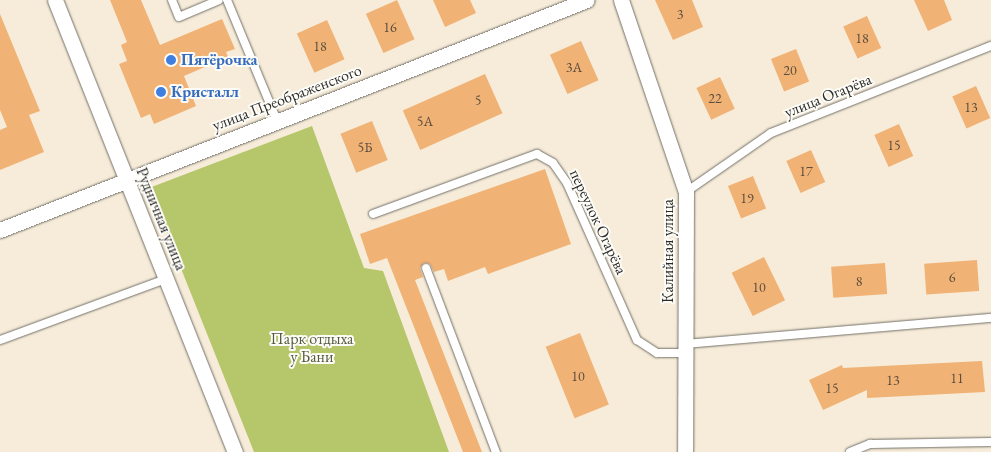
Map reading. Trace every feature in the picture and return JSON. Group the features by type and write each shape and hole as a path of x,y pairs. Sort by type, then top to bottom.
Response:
{"street":[{"name":"Рудничная улица","path":"55,0 235,452"},
{"name":"улица Преображенского","path":"0,230 587,0"},
{"name":"Калийная улица","path":"621,0 686,192 685,452"}],"lane":[{"path":"172,0 179,17 219,0"},
{"path":"227,0 277,121"},
{"name":"улица Огарёва","path":"686,192 771,133 991,46"},
{"name":"переулок Огарёва","path":"373,214 537,154 553,163 567,183 637,340 657,353 991,318"},
{"path":"426,268 496,452"},
{"path":"0,340 166,279"},
{"path":"850,452 870,444 991,442"}],"green space":[{"name":"Парк отдыха у Бани","path":"312,126 364,268 383,271 449,452 254,452 149,188"}],"building":[{"path":"110,0 141,0 160,45 222,19 235,49 226,52 228,57 184,76 196,106 154,124 150,114 141,118 119,64 127,61 121,45 127,42"},
{"path":"397,0 414,39 383,53 366,14"},
{"path":"433,0 470,0 476,13 445,27"},
{"path":"655,0 692,0 703,27 673,40"},
{"path":"914,0 944,0 952,20 928,31"},
{"path":"0,14 40,111 29,115 44,152 0,170 0,130 7,127 0,110"},
{"path":"867,16 881,48 857,59 843,27"},
{"path":"327,20 344,59 314,73 297,33"},
{"path":"581,41 598,80 567,94 550,55"},
{"path":"796,49 809,81 784,92 771,59"},
{"path":"485,74 502,113 420,150 403,111"},
{"path":"720,77 735,109 711,120 696,88"},
{"path":"976,86 990,118 966,129 952,97"},
{"path":"372,121 388,160 356,173 340,134"},
{"path":"899,124 913,156 889,167 874,135"},
{"path":"811,150 825,182 801,193 786,161"},
{"path":"545,169 571,244 488,274 485,267 448,281 444,269 434,272 430,264 424,263 420,268 423,277 415,280 482,452 463,452 387,258 370,264 360,234"},
{"path":"753,176 766,208 741,219 728,186"},
{"path":"764,257 785,300 753,316 732,273"},
{"path":"977,260 979,291 926,295 924,264"},
{"path":"885,263 887,294 833,298 831,267"},
{"path":"580,333 609,404 575,418 546,347"},
{"path":"982,361 985,392 867,398 867,390 823,410 809,380 842,365 843,368"}],"place":[{"name":"Пятёрочка","path":"171,60"},
{"name":"Кристалл","path":"161,92"}]}
